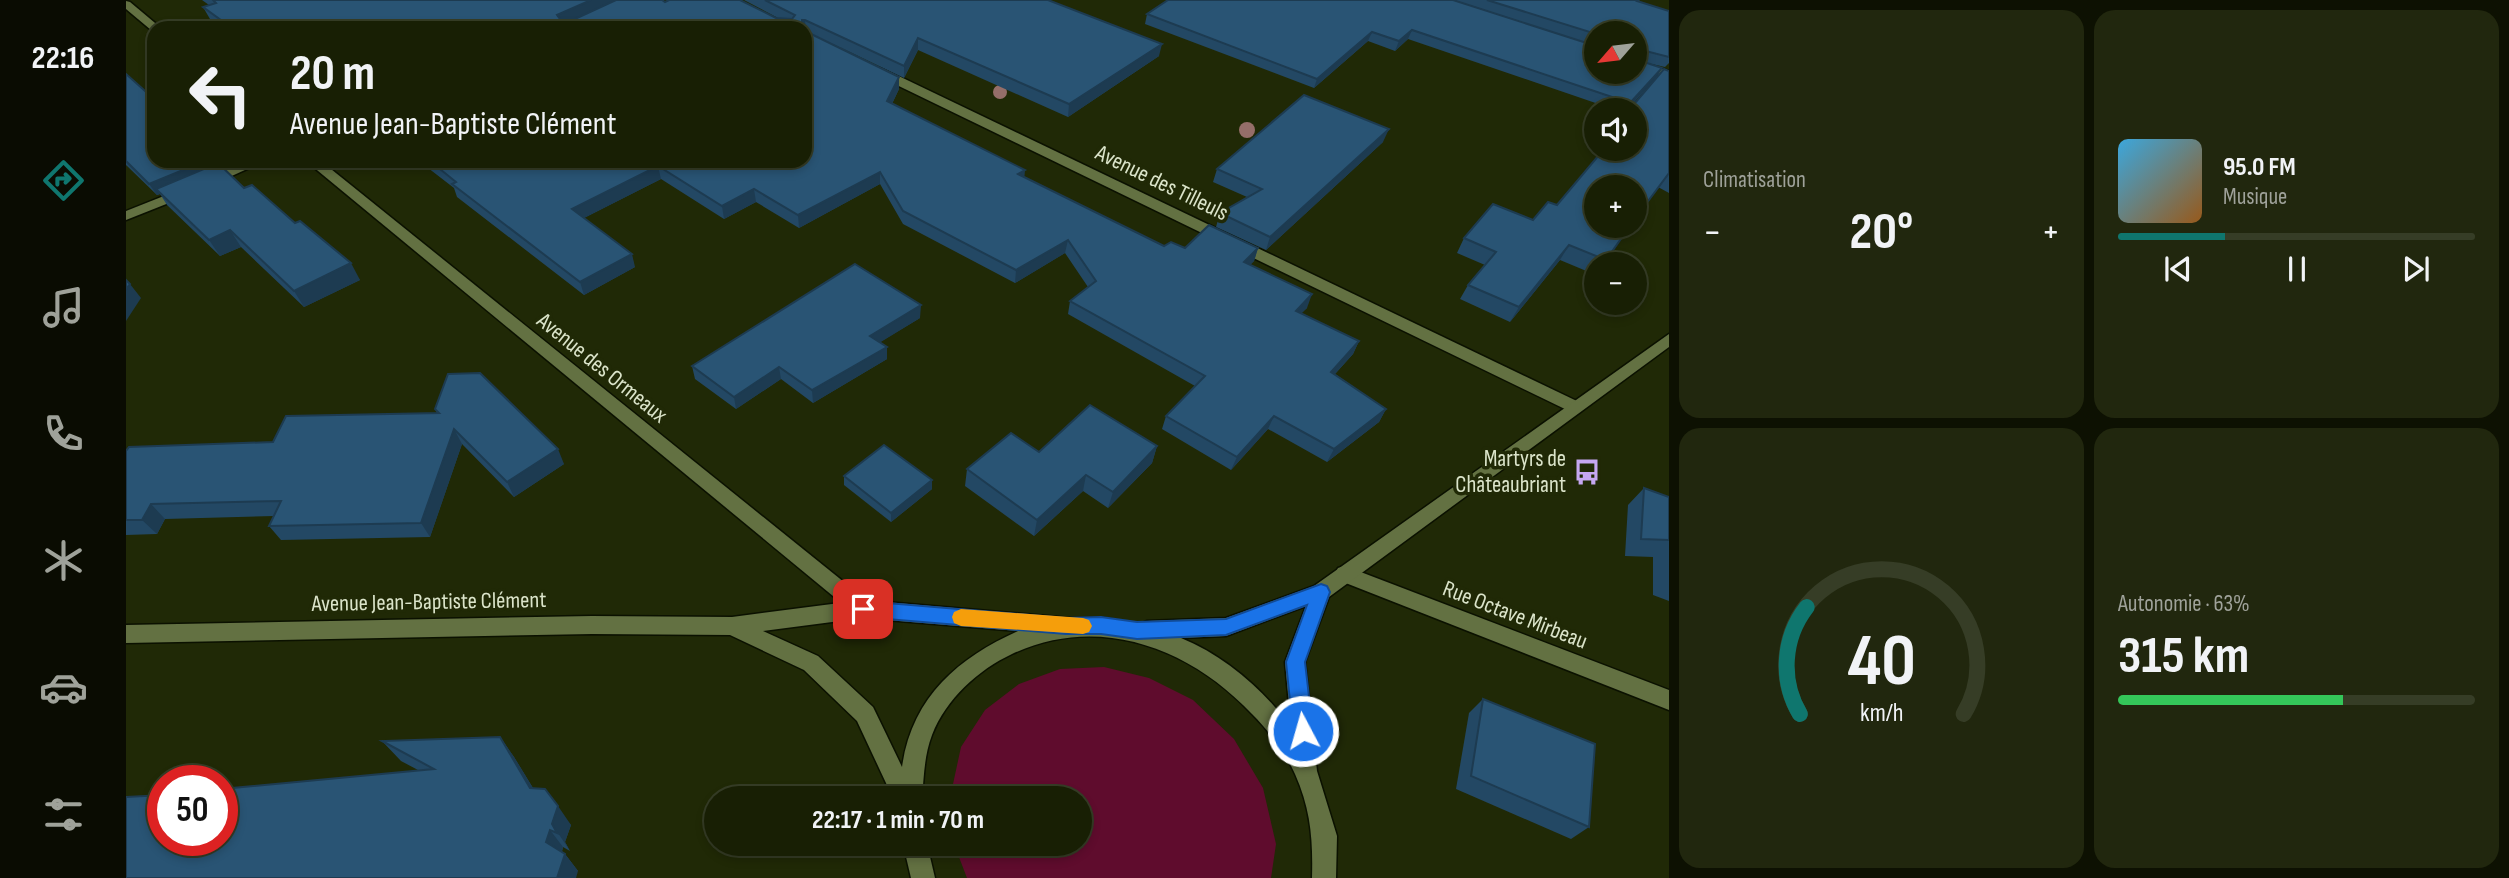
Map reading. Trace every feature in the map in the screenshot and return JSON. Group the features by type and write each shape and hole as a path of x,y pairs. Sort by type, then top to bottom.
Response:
{"street":[{"path":"126,4 147,21"},
{"name":"Avenue des Tilleuls","path":"867,66 1575,407"},
{"path":"1647,68 1669,75"},
{"path":"126,216 241,168"},
{"name":"Avenue des Ormeaux","path":"322,168 863,609"},
{"path":"1137,631 1226,627 1321,592 1669,339"},
{"name":"Rue Octave Mirbeau","path":"1345,574 1669,699"},
{"path":"1321,592 1295,662 1308,778 1325,836 1324,878"},
{"name":"Avenue Jean-Baptiste Clément","path":"126,634 578,625 732,626 863,609 1066,626"},
{"path":"912,786 916,751 938,702 973,664 1016,639 1066,626 1101,625 1137,631 1178,645 1208,662 1254,698 1285,734 1308,778"},
{"name":"Avenue Jean-Baptiste Clément","path":"732,626 811,663 865,714 899,786"},
{"path":"918,856 923,878"}],"shaded area":[{"path":"1104,667 1149,678 1193,700 1234,739 1263,788 1276,844 1271,878 967,878 959,856 1092,856 1092,786 953,786 961,747 985,710 1019,684 1060,669"}],"building":[{"path":"213,0 591,0 557,15 560,19 575,19 616,0 740,0 776,18 792,19 795,15 765,0 1048,0 1162,44 1069,104 918,38 904,66 805,20 222,21 203,7 216,3"},
{"path":"1168,0 1453,0 1584,42 1584,84 1647,84 1647,63 1662,68 1635,98 1615,98 1412,30 1399,41 1372,32 1317,79 1147,14"},
{"path":"1487,0 1638,0 1669,11 1669,57 1647,51 1647,21 1584,21 1584,30"},
{"path":"812,34 899,77 887,101 1025,170 1018,174 1164,246 1171,242 1185,248 1209,225 1258,248 1244,262 1312,294 1296,311 1359,341 1331,372 1386,409 1334,449 1274,416 1237,457 1166,416 1205,376 1070,301 1096,281 1068,240 1016,270 903,211 880,172 798,215 754,189 722,206 661,168 812,168"},
{"path":"1664,69 1669,71 1669,173 1647,203 1647,175 1584,175 1584,238 1622,238 1612,252 1586,252 1569,245 1519,307 1468,285 1496,252 1464,238 1493,204 1533,220 1548,202 1557,205 1594,161 1647,161 1647,98 1639,98"},
{"path":"126,74 147,93 147,168 188,168 149,184 126,161"},
{"path":"1304,95 1389,129 1270,237 1220,213 1262,189 1217,169"},
{"path":"206,168 223,168 244,188 252,185 295,223 300,221 351,263 294,291 230,230 209,240 156,189"},
{"path":"439,168 654,168 572,209 632,254 580,282 452,184 456,182"},
{"path":"855,264 921,305 870,336 887,347 812,390 779,367 734,397 692,366"},
{"path":"480,373 558,449 507,482 454,429 421,523 269,526 281,501 151,504 142,520 126,520 126,451 129,447 273,442 286,416 439,413 435,409 448,374"},
{"path":"1090,405 1157,446 1113,492 1086,475 1037,520 967,469 1011,433 1039,452"},
{"path":"884,445 932,480 891,513 844,476"},
{"path":"1644,488 1669,497 1669,540 1641,539"},
{"path":"1483,699 1595,744 1589,827 1471,776"},
{"path":"500,737 530,788 545,789 558,806 552,824 557,833 550,830 546,842 565,854 557,878 126,878 126,797 147,796 147,856 238,856 238,787 434,769 382,741"}],"slow traffic":[{"path":"961,617 1083,626"}],"place":[{"name":"Martyrs de Châteaubriant","path":"1587,472"}],"route":[{"path":"863,609 1066,626 1101,625 1137,631 1226,627 1321,592 1295,662 1303,731"}]}
